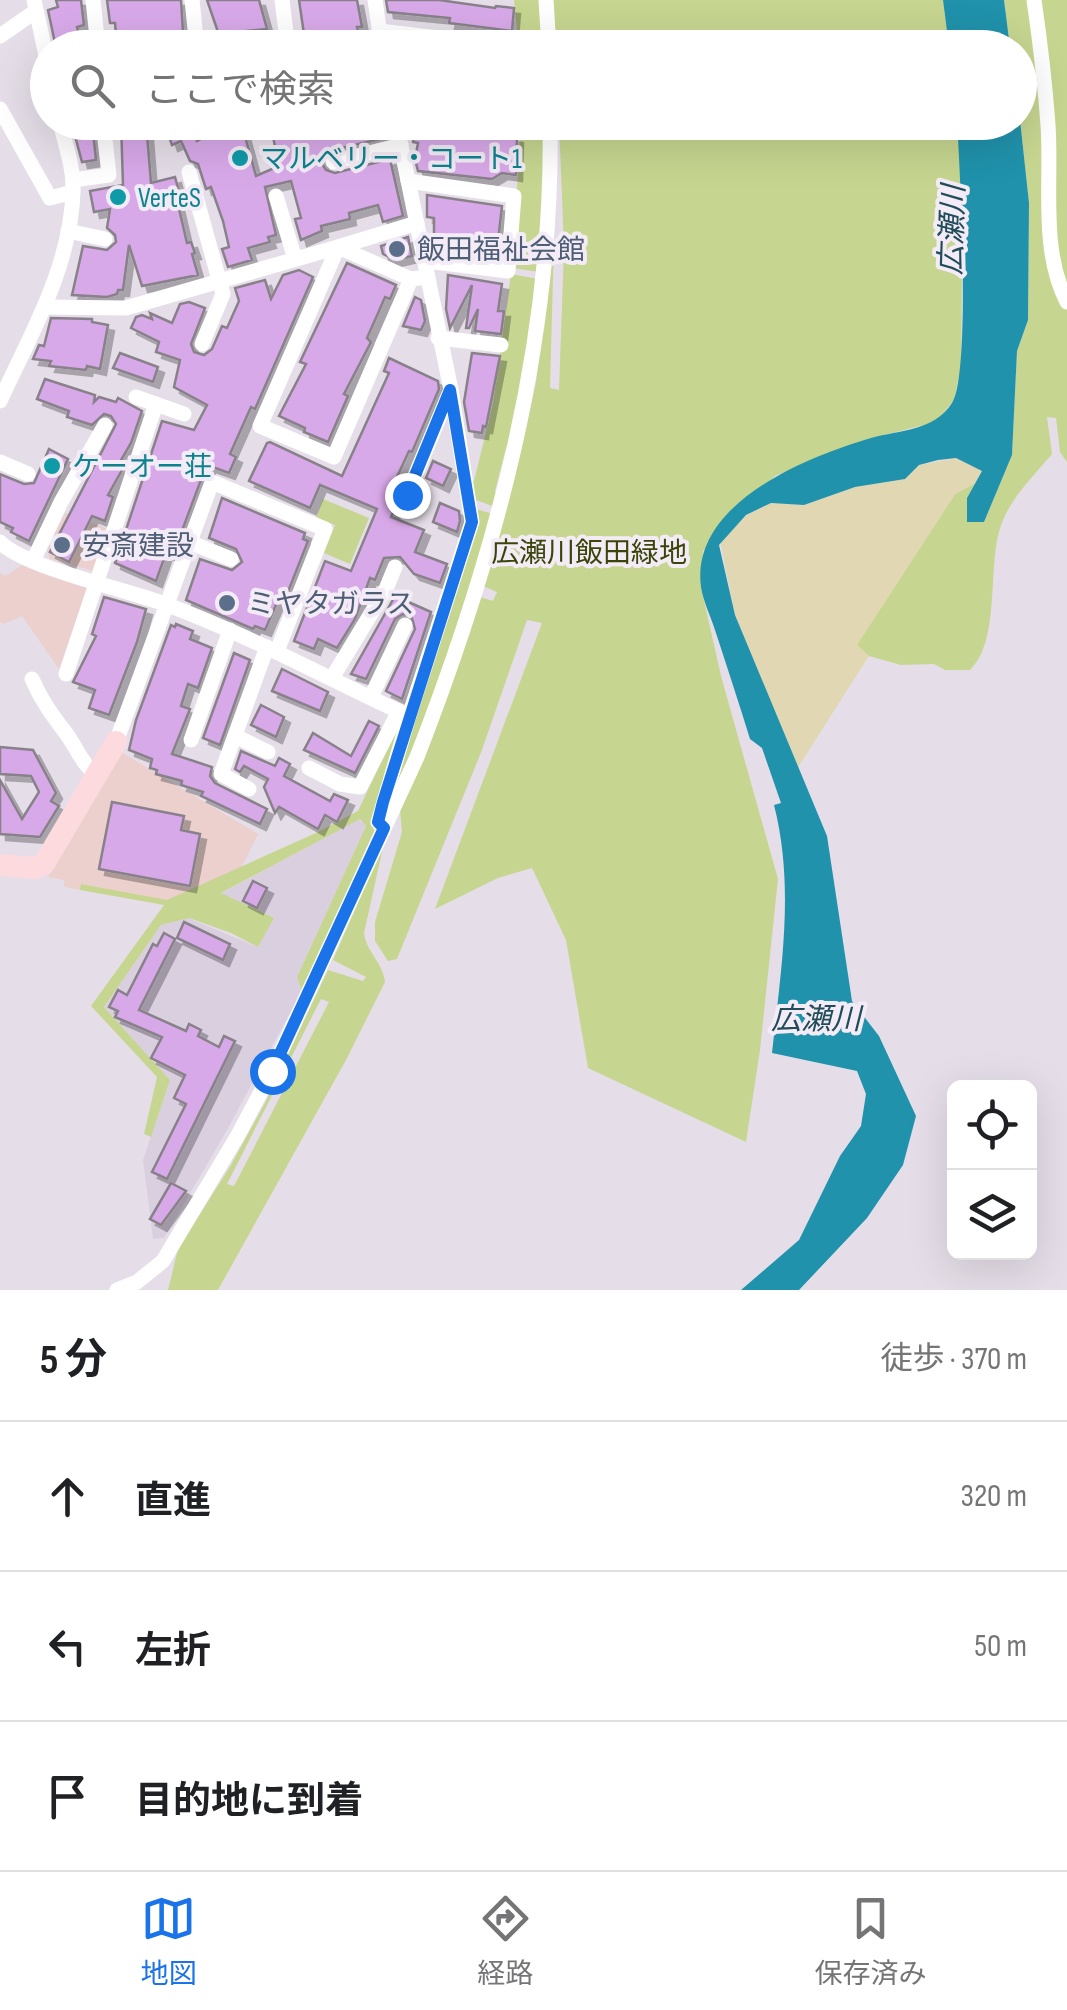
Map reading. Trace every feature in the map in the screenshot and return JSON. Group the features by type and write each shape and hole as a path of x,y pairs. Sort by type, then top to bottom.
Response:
{"street":[{"path":"93,0 96,30"},
{"path":"192,0 194,30"},
{"path":"282,0 286,30"},
{"path":"375,0 380,30"},
{"path":"546,0 547,30"},
{"path":"1034,0 1048,125 1053,258 1058,284 1067,302"},
{"path":"0,36 35,5 40,30"},
{"path":"0,109 50,198 109,175 105,140"},
{"path":"0,400 44,307 68,231 73,186 64,140"},
{"path":"384,828 378,822 404,714 472,522 400,140"},
{"path":"118,1290 137,1282 163,1262 272,1071 434,713 507,484 526,401 550,208 550,140"},
{"path":"333,162 401,145"},
{"path":"190,172 223,294 202,344"},
{"path":"338,247 260,426 334,457 411,279 427,269 508,271 514,196 408,181"},
{"path":"276,196 294,260"},
{"path":"44,307 126,308 417,223"},
{"path":"68,231 105,238"},
{"path":"338,247 411,279"},
{"path":"438,338 501,345"},
{"path":"407,495 450,390"},
{"path":"136,397 184,414"},
{"path":"66,674 156,404"},
{"path":"33,562 61,502 105,425"},
{"path":"0,462 28,474"},
{"path":"0,865 35,868 44,864 98,776 116,742 212,482 325,529 220,774 249,789"},
{"path":"0,542 33,562 98,580 230,630 404,714"},
{"path":"189,542 231,559"},
{"path":"332,678 386,589 394,567"},
{"path":"371,696 406,625"},
{"path":"191,740 230,630"},
{"path":"32,679 44,708 86,767 98,776"},
{"path":"309,768 340,784 360,786 404,714"},
{"path":"235,736 268,752"}],"shaded area":[{"path":"65,513 106,528 94,571 50,559 47,550"},
{"path":"22,565 88,586 59,669 22,616 0,622 0,573 6,576"},
{"path":"121,752 258,834 241,868 167,901 82,884 80,890 64,887 64,880 48,877"},
{"path":"359,819 366,826 297,977 302,991 164,1238 153,1239 143,1160 170,1080 104,1007 161,925 188,918 258,947 273,918 220,894"}],"green space":[{"path":"514,0 541,0 543,30 517,30"},
{"path":"552,0 943,0 947,30 554,30"},
{"path":"1004,0 1067,0 1067,462 1060,452 1056,418 1047,417 1052,454 1021,490 1003,521 996,548 986,642 970,670 945,670 934,664 901,665 869,656 856,646 955,494 975,483 967,498 967,521 984,522 1012,455 1017,351 1028,320 1029,203 1022,140 1037,140 1037,30 1008,30"},
{"path":"520,140 545,140 539,272 512,268"},
{"name":"広瀬川飯田緑地","path":"560,140 958,140 963,200 961,366 954,400 936,422 868,439 775,476 703,551 701,587 721,676 778,879 746,1142 588,1068 566,940 532,868 498,878 435,909 542,623 527,620 482,750 397,959 388,961 375,941 375,922 402,832 400,810 480,597 493,601 497,592 483,586 536,382 554,241 550,388 559,390 564,248"},
{"path":"511,274 538,279 511,443 506,448 495,491 495,507 476,500 470,483 474,481 493,404"},
{"path":"323,499 369,518 350,564 324,553 335,525 316,518"},
{"path":"476,509 493,514 482,553 432,704 386,815"},
{"path":"400,723 374,831 302,991 297,977 366,826 360,819 221,893 274,918 258,947 189,918 161,925 104,1007 170,1080 151,1137 144,1134 157,1077 91,1006 164,905 80,890 81,884 167,900 318,832 358,811"},
{"path":"384,843 364,933 385,982 218,1290 168,1290 178,1249 266,1101 328,970 363,981 366,977 333,960","holes":["321,999 329,1002 234,1186 227,1184"]}],"sand":[{"path":"956,458 982,471 975,483 955,494 857,645 869,656 797,769 735,615 720,541 747,515 771,503 804,505 855,487 905,479 919,465"}],"water":[{"path":"943,0 1004,0 1008,30 947,30"},
{"name":"広瀬川","path":"958,140 1022,140 1029,203 1028,320 1017,351 1012,455 984,522 967,522 967,498 982,471 956,458 919,465 905,479 855,487 804,505 771,503 746,515 719,545 735,615 827,836 852,1001 879,1036 916,1116 903,1165 867,1218 799,1290 741,1290 799,1240 840,1156 861,1126 866,1094 857,1071 772,1053 784,928 784,867 774,805 781,803 762,748 750,739 703,598 703,557 714,531 733,508 758,488 816,457 926,424 952,403 961,353"}],"building":[{"path":"56,0 81,0 84,25 78,30 52,30 48,10 58,7"},
{"path":"107,0 181,0 183,30 116,30 115,23 110,23"},
{"path":"207,0 259,0 267,29 217,29"},
{"path":"299,0 357,0 362,27 358,30 303,30"},
{"path":"386,0 439,0 514,8 512,30 388,12"},
{"path":"76,140 94,140 96,160 82,162"},
{"path":"122,140 147,140 151,183 175,177 187,243 191,242 195,253 192,254 198,275 142,286 129,245 123,290 107,297 72,295 83,246 107,250 116,242 107,228 110,209 94,212 90,191 123,185"},
{"path":"170,140 246,140 256,176 279,166 274,140 375,140 329,151 322,164 335,173 390,159 403,216 383,222 378,205 349,213 350,219 321,226 322,231 301,240 295,219 301,218 291,181 265,187 276,235 268,237 270,242 248,248 252,260 228,267 222,249 229,247 211,187 206,189 198,164 190,161 181,141 172,145"},
{"path":"517,140 516,175 502,173 492,179 418,171 418,143 413,142"},
{"path":"427,195 502,206 496,258 434,250 434,218 427,217"},
{"name":"飯田福祉会館","path":"408,237 412,256 395,260 383,254 381,246"},
{"path":"347,263 396,285 390,299 385,297 367,338 371,342 344,394 348,396 328,442 279,416 306,364 300,362"},
{"path":"299,270 313,277 255,409 251,407 230,454 236,457 229,473 210,466 202,477 173,555 166,553 156,581 115,563 162,421 194,430 207,405 174,387 180,360 156,352 159,342 131,328 136,317 152,319 150,313 172,323 180,304 189,302 205,308 191,344 194,352 204,355 212,349 222,326 227,328 239,301 235,288 265,280 271,299 283,275"},
{"path":"448,275 502,284 498,311 504,311 501,334 475,331 478,309 466,328 472,285 450,328 446,309"},
{"path":"415,297 421,300 425,321 421,330 403,326"},
{"path":"51,318 92,319 108,325 100,369 49,366 51,361 33,359 39,345 44,346"},
{"path":"120,353 158,367 153,382 113,368"},
{"path":"472,353 500,356 482,433 469,431 464,402"},
{"path":"389,358 438,381 439,389 390,492 398,501 391,517 424,530 415,552 447,564 440,583 414,574 400,557 384,558 375,580 370,578 355,619 337,648 318,639 314,649 294,641 325,561 351,571 377,509 320,485 310,508 249,481 270,442 342,476 389,373 384,371"},
{"path":"45,379 95,395 94,402 99,397 116,402 118,398 142,411 131,443 117,467 122,470 108,495 113,497 105,521 92,516 69,562 50,552 116,424 104,414 92,425 67,417 69,411 37,399"},
{"path":"49,449 68,459 29,541 0,522 0,474 24,484 34,483"},
{"path":"433,461 451,469 443,486 426,478"},
{"path":"222,498 305,533 303,539 308,541 284,602 278,600 265,630 255,626 253,629 186,600 200,559 232,570 242,562 236,549 209,538"},
{"path":"440,503 459,511 457,532 433,522"},
{"path":"395,596 431,612 402,699 386,691 415,629 411,615 395,619 366,679 351,674"},
{"path":"104,597 146,609 109,715 89,708 95,690 73,682 96,636 92,634"},
{"path":"171,625 193,631 190,639 212,648 198,688 188,684 181,706 190,709 172,754 212,767 210,776 215,783 267,809 260,824 201,796 203,792 181,785 182,781 156,774 157,770 150,768 152,759 129,750"},
{"path":"234,653 250,660 220,745 203,738"},
{"path":"282,669 328,692 320,711 272,691"},
{"path":"261,705 284,717 276,737 251,725"},
{"path":"369,721 379,726 355,773 304,750 313,733 351,756"},
{"path":"0,747 33,750 56,793 51,801 59,806 40,837 0,834 0,780 22,819 39,792 31,776 0,774"},
{"path":"241,751 275,766 279,758 290,764 284,776 330,801 334,794 348,800 337,822 325,815 318,829 279,807 275,813 264,787 268,779 244,766 240,772 235,769"},
{"path":"112,802 184,816 181,830 200,834 190,886 99,869"},
{"path":"253,881 267,888 257,908 243,901"},
{"path":"184,922 230,944 223,960 177,938"},
{"path":"164,933 175,939 139,1010 186,1031 189,1024 201,1030 198,1036 219,1047 224,1036 235,1041 167,1179 152,1172 186,1104 174,1098 185,1075 151,1058 162,1037 115,1017 118,1011 109,1007 118,990 127,995 153,944 157,946"},
{"path":"171,1183 186,1191 161,1225 150,1219"}],"place":[{"name":"マルベリー・コート1","path":"240,158"},
{"name":"VerteS","path":"118,197"},
{"name":"飯田福祉会館","path":"397,249"},
{"name":"ケーオー荘","path":"52,466"},
{"name":"安斎建設","path":"62,545"},
{"name":"ミヤタガラス","path":"227,603"}],"route":[{"path":"272,1071 384,828 378,822 383,802 472,522 450,390 407,495"}]}
